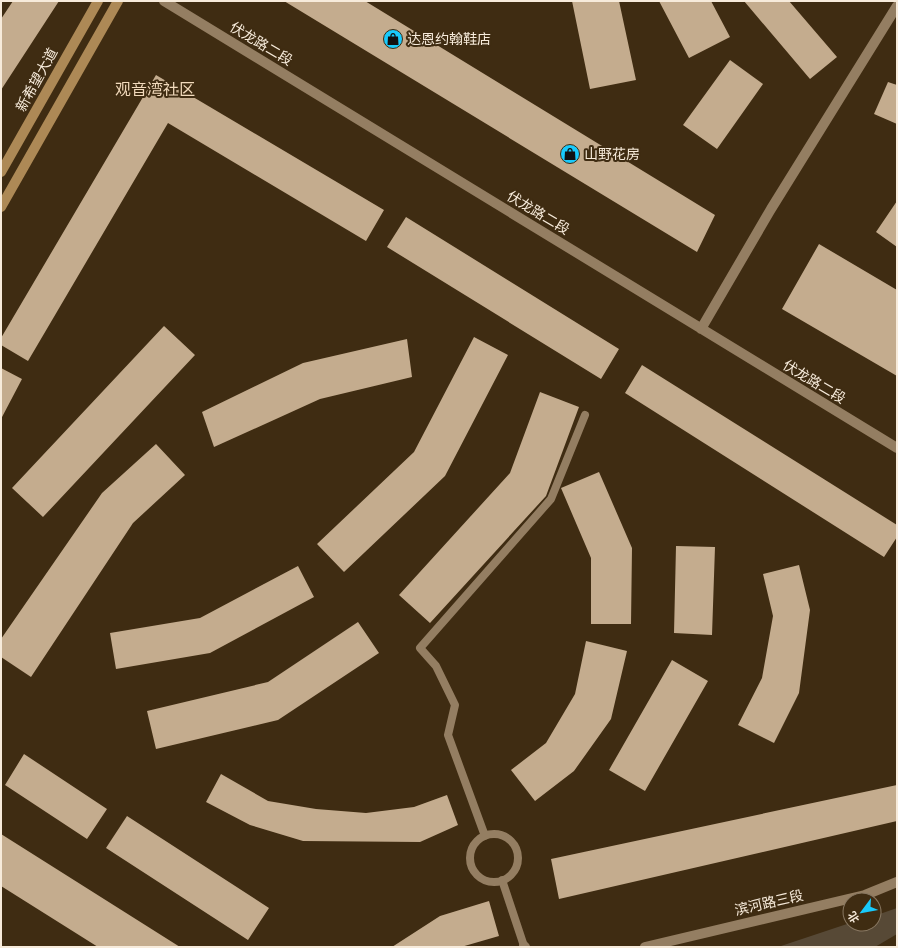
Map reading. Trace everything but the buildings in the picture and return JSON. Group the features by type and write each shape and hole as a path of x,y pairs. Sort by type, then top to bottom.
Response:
{"street":[{"name":"新希望大道","path":"1,172 98,1"},
{"path":"1,207 118,1"},
{"name":"伏龙路二段","path":"164,1 897,448"},
{"path":"701,329 771,209 897,6"},
{"name":"滨河路三段","path":"645,947 865,894 897,882"}],"lane":[{"path":"484,836 448,735 455,705 436,666 420,648 552,499 585,416"},
{"path":"492,834 507,837 516,849 518,856 514,871 502,880 486,880 479,877 474,870 470,855 478,840 484,836 492,834"},
{"path":"502,880 524,946"}],"shaded area":[{"path":"897,908 897,934 875,947 778,947 842,926 842,932 882,932 882,913"}],"place":[{"name":"达恩约翰鞋店","path":"393,39"},
{"name":"山野花房","path":"570,154"}],"district":[{"name":"观音湾社区","path":"155,89"}]}
